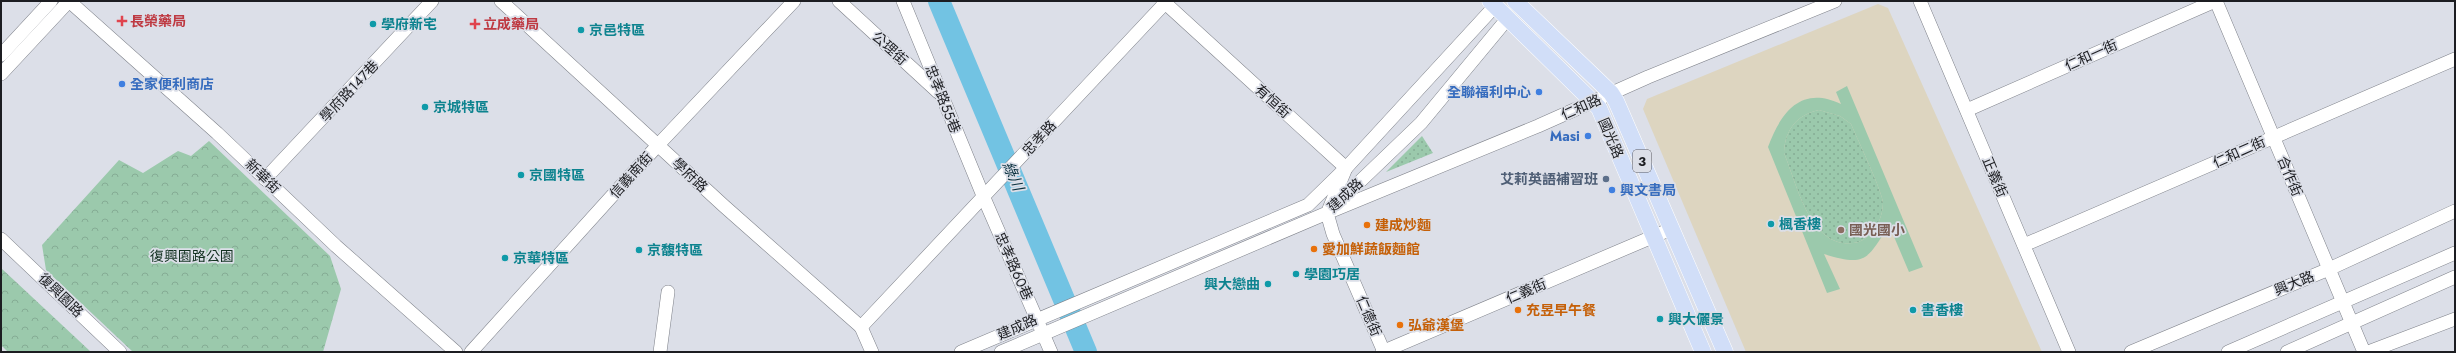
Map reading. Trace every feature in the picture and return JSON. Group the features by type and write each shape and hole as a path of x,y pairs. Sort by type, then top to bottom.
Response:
{"main road":[{"name":"國光路","path":"1495,3 1508,18 1599,108 1703,352"},
{"name":"國光路","path":"1520,3 1611,93 1725,352"},
{"name":"建成路","path":"1508,18 1520,3"}],"street":[{"path":"1,55 51,1"},
{"path":"1,74 69,1"},
{"name":"新華街","path":"69,1 212,128 342,252 456,352"},
{"name":"學府路147巷","path":"265,179 432,1"},
{"name":"學府路","path":"501,1 861,328 872,352"},
{"name":"信義南街","path":"471,352 658,145 794,1"},
{"name":"公理街","path":"839,1 942,95"},
{"name":"忠孝路55巷","path":"902,1 984,198"},
{"name":"仁和路","path":"1327,213 1611,93 1835,1"},
{"name":"正義街","path":"1920,1 2069,352"},
{"name":"仁和一街","path":"1967,110 2216,1"},
{"name":"合作街","path":"2216,1 2364,352"},
{"name":"忠孝路","path":"861,328 1020,160 1165,2"},
{"name":"有恒街","path":"1165,2 1346,168"},
{"name":"建成路","path":"961,352 1052,312 1308,205 1346,168 1495,3"},
{"name":"建成路","path":"1001,352 1327,213 1422,123 1508,18"},
{"name":"仁和二街","path":"2024,245 2455,58"},
{"path":"1327,213 1346,168"},
{"name":"忠孝路60巷","path":"984,198 1051,352"},
{"name":"興大路","path":"2131,352 2329,269 2455,211"},
{"name":"仁德街","path":"1327,213 1333,234 1383,352"},
{"name":"仁義街","path":"1383,352 1671,229"},
{"name":"復興園路","path":"1,239 120,352"},
{"path":"2228,352 2455,253"},
{"path":"2287,352 2455,277"},
{"path":"660,352 668,292"},
{"path":"2368,352 2455,318"}],"shaded area":[{"name":"國光國小","path":"1878,4 1888,8 2042,352 1746,352 1643,109 1647,99"}],"green space":[{"path":"1847,86 1923,267 1909,272 1889,225 1870,253 1864,258 1849,260 1824,254 1840,289 1827,293 1768,147 1779,123 1794,105 1804,100 1815,98 1827,99 1841,104 1836,92","holes":["1819,110 1840,116 1851,124 1874,177 1883,203 1880,218 1870,235 1863,240 1852,243 1843,243 1831,239 1821,231 1812,220 1799,193 1784,153 1785,144 1790,130 1804,115"]},
{"path":"1819,110 1840,116 1851,124 1882,197 1883,208 1878,223 1870,235 1858,242 1843,243 1831,239 1821,231 1812,220 1805,207 1784,153 1787,137 1794,124 1804,115"},
{"path":"1422,136 1433,153 1386,172"},
{"name":"復興園路公園","path":"209,141 330,256 341,289 323,352 133,352 46,270 42,245 119,160 143,173 178,151 191,156"},
{"path":"1,268 91,352 8,352 1,345"}],"waterway":[{"name":"綠川","path":"939,1 1086,352"}],"place":[{"name":"長榮藥局","path":"122,21"},
{"name":"學府新宅","path":"373,24"},
{"name":"立成藥局","path":"475,24"},
{"name":"京邑特區","path":"581,30"},
{"name":"全家便利商店","path":"122,84"},
{"name":"全聯福利中心","path":"1539,92"},
{"name":"京城特區","path":"425,107"},
{"name":"Masi","path":"1588,136"},
{"name":"京國特區","path":"521,175"},
{"name":"艾莉英語補習班","path":"1606,179"},
{"name":"興文書局","path":"1612,190"},
{"name":"楓香樓","path":"1771,224"},
{"name":"建成炒麵","path":"1367,225"},
{"name":"國光國小","path":"1841,230"},
{"name":"愛加鮮蔬飯麵館","path":"1314,249"},
{"name":"京馥特區","path":"639,250"},
{"name":"京華特區","path":"505,258"},
{"name":"學園巧居","path":"1296,274"},
{"name":"興大戀曲","path":"1268,284"},
{"name":"充昱早午餐","path":"1518,310"},
{"name":"書香樓","path":"1913,310"},
{"name":"興大儷景","path":"1660,319"},
{"name":"弘爺漢堡","path":"1400,325"}]}
